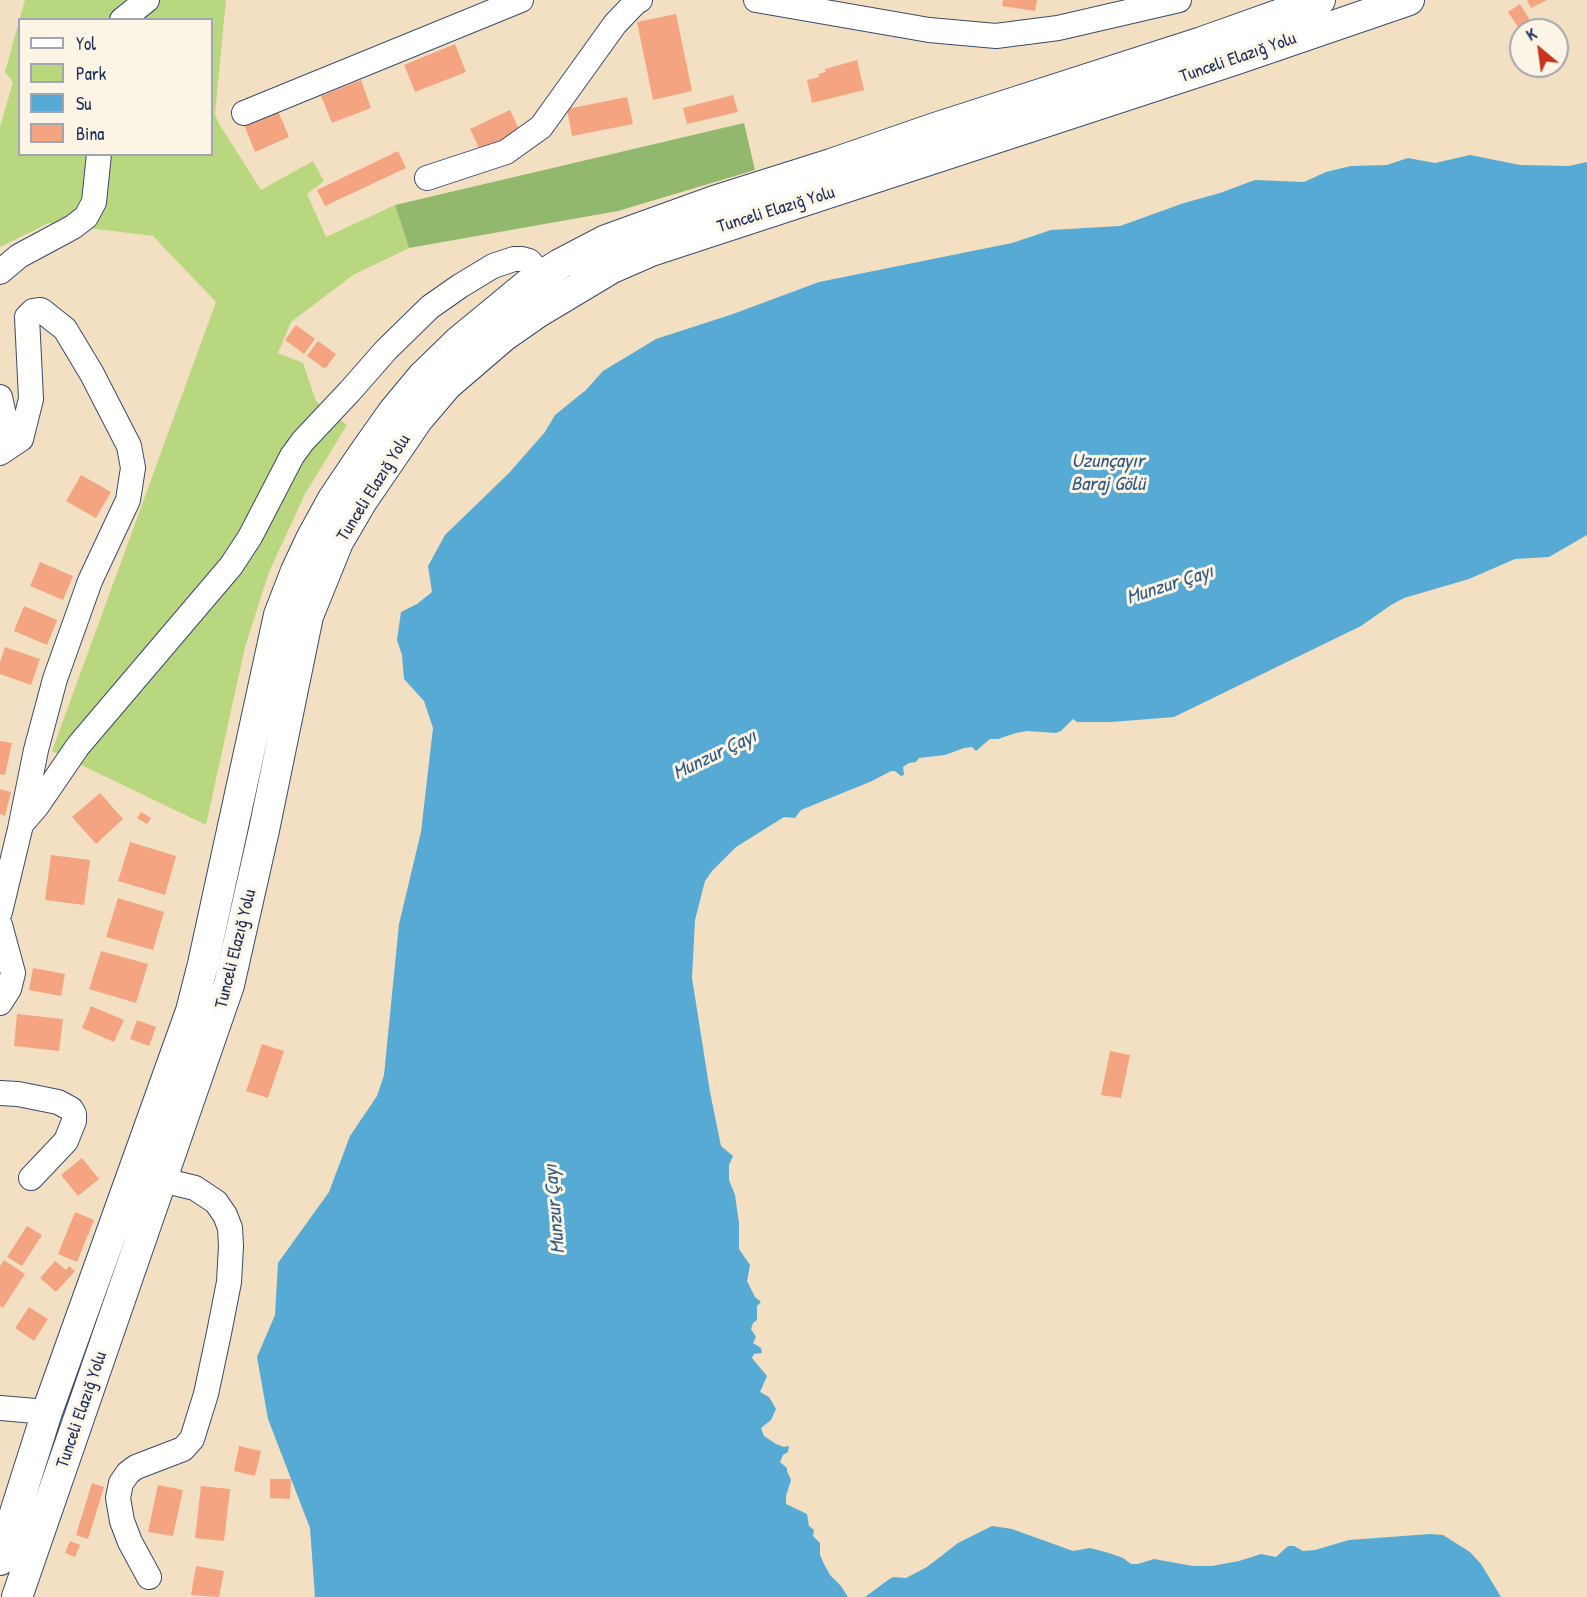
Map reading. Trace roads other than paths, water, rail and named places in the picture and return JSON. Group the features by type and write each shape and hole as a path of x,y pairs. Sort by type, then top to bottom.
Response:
{"main road":[{"name":"Tunceli Elazığ Yolu","path":"0,1560 47,1412 191,1011 279,615 311,539 362,456 415,386 459,341 527,285 560,264 606,240 653,222 1202,42 1320,0"},
{"name":"Tunceli Elazığ Yolu","path":"17,1597 229,985 260,850 308,616 334,551 362,501 412,427 447,386 504,336 537,313 612,268 651,251 1213,67 1408,0"}],"street":[{"path":"124,18 147,0"},
{"path":"243,113 521,0"},
{"path":"427,178 506,152 541,127 615,24 640,0"},
{"path":"756,0 929,30 996,36 1058,28 1179,0"},
{"path":"0,272 19,256 73,227 86,217 94,202 99,156"},
{"path":"21,824 37,806 78,746 231,566 250,537 292,456 303,441 386,350 430,307 493,266 514,259 522,259 529,261 543,276"},
{"path":"0,452 21,439 31,399 27,317 33,310 41,310 65,329 92,374 129,446 133,468 128,500 90,581 55,679 36,750 0,926 13,973 9,989 0,1003"},
{"path":"0,397 4,415 0,452"},
{"path":"0,837 13,857"},
{"path":"0,1093 58,1102 71,1109 74,1114 74,1121 66,1141 31,1178"},
{"path":"149,1577 130,1542 122,1521 118,1498 121,1483 136,1467 183,1449 192,1439 206,1394 219,1333 228,1282 231,1246 230,1228 216,1202 195,1188 162,1180"},
{"path":"0,1408 47,1412"}],"water":[{"name":"Uzunçayır Baraj Gölü","path":"1470,155 1520,165 1569,166 1587,162 1587,535 1549,557 1515,559 1469,579 1404,598 1361,626 1174,717 1112,722 1077,722 1073,719 1056,733 1027,731 1016,733 990,739 976,751 972,747 945,755 919,758 916,762 903,767 904,775 901,776 891,771 801,810 795,818 784,817 736,847 705,881 695,920 692,978 721,1146 733,1156 729,1165 729,1180 735,1195 739,1223 739,1249 750,1265 747,1281 755,1297 761,1302 757,1306 757,1320 751,1329 756,1337 753,1343 761,1348 762,1353 754,1354 752,1358 767,1376 760,1392 769,1397 776,1409 771,1420 761,1428 764,1436 776,1444 789,1446 788,1452 783,1455 780,1462 787,1468 791,1480 786,1504 807,1514 809,1526 814,1530 813,1536 820,1543 820,1555 824,1564 848,1597 315,1597 310,1528 268,1419 257,1357 275,1315 278,1263 329,1192 350,1136 377,1096 384,1075 399,924 421,832 433,728 424,701 404,679 402,655 397,640 401,612 417,604 432,592 428,566 445,535 509,473 545,432 555,415 586,390 603,371 656,339 733,314 819,282 1012,243 1051,230 1120,226 1255,180 1304,182 1326,172 1351,166 1387,165 1408,158 1435,163"},
{"path":"992,1526 1012,1529 1073,1551 1090,1548 1109,1553 1131,1564 1154,1559 1193,1566 1212,1566 1261,1554 1276,1557 1288,1546 1294,1546 1303,1551 1315,1550 1349,1540 1443,1535 1470,1552 1481,1564 1501,1597 865,1597 893,1577 906,1578 927,1567 958,1543"}],"water label":[{"name":"Munzur Çayı","path":"1170,585"},
{"name":"Munzur Çayı","path":"715,755"},
{"name":"Munzur Çayı","path":"555,1209"}]}
